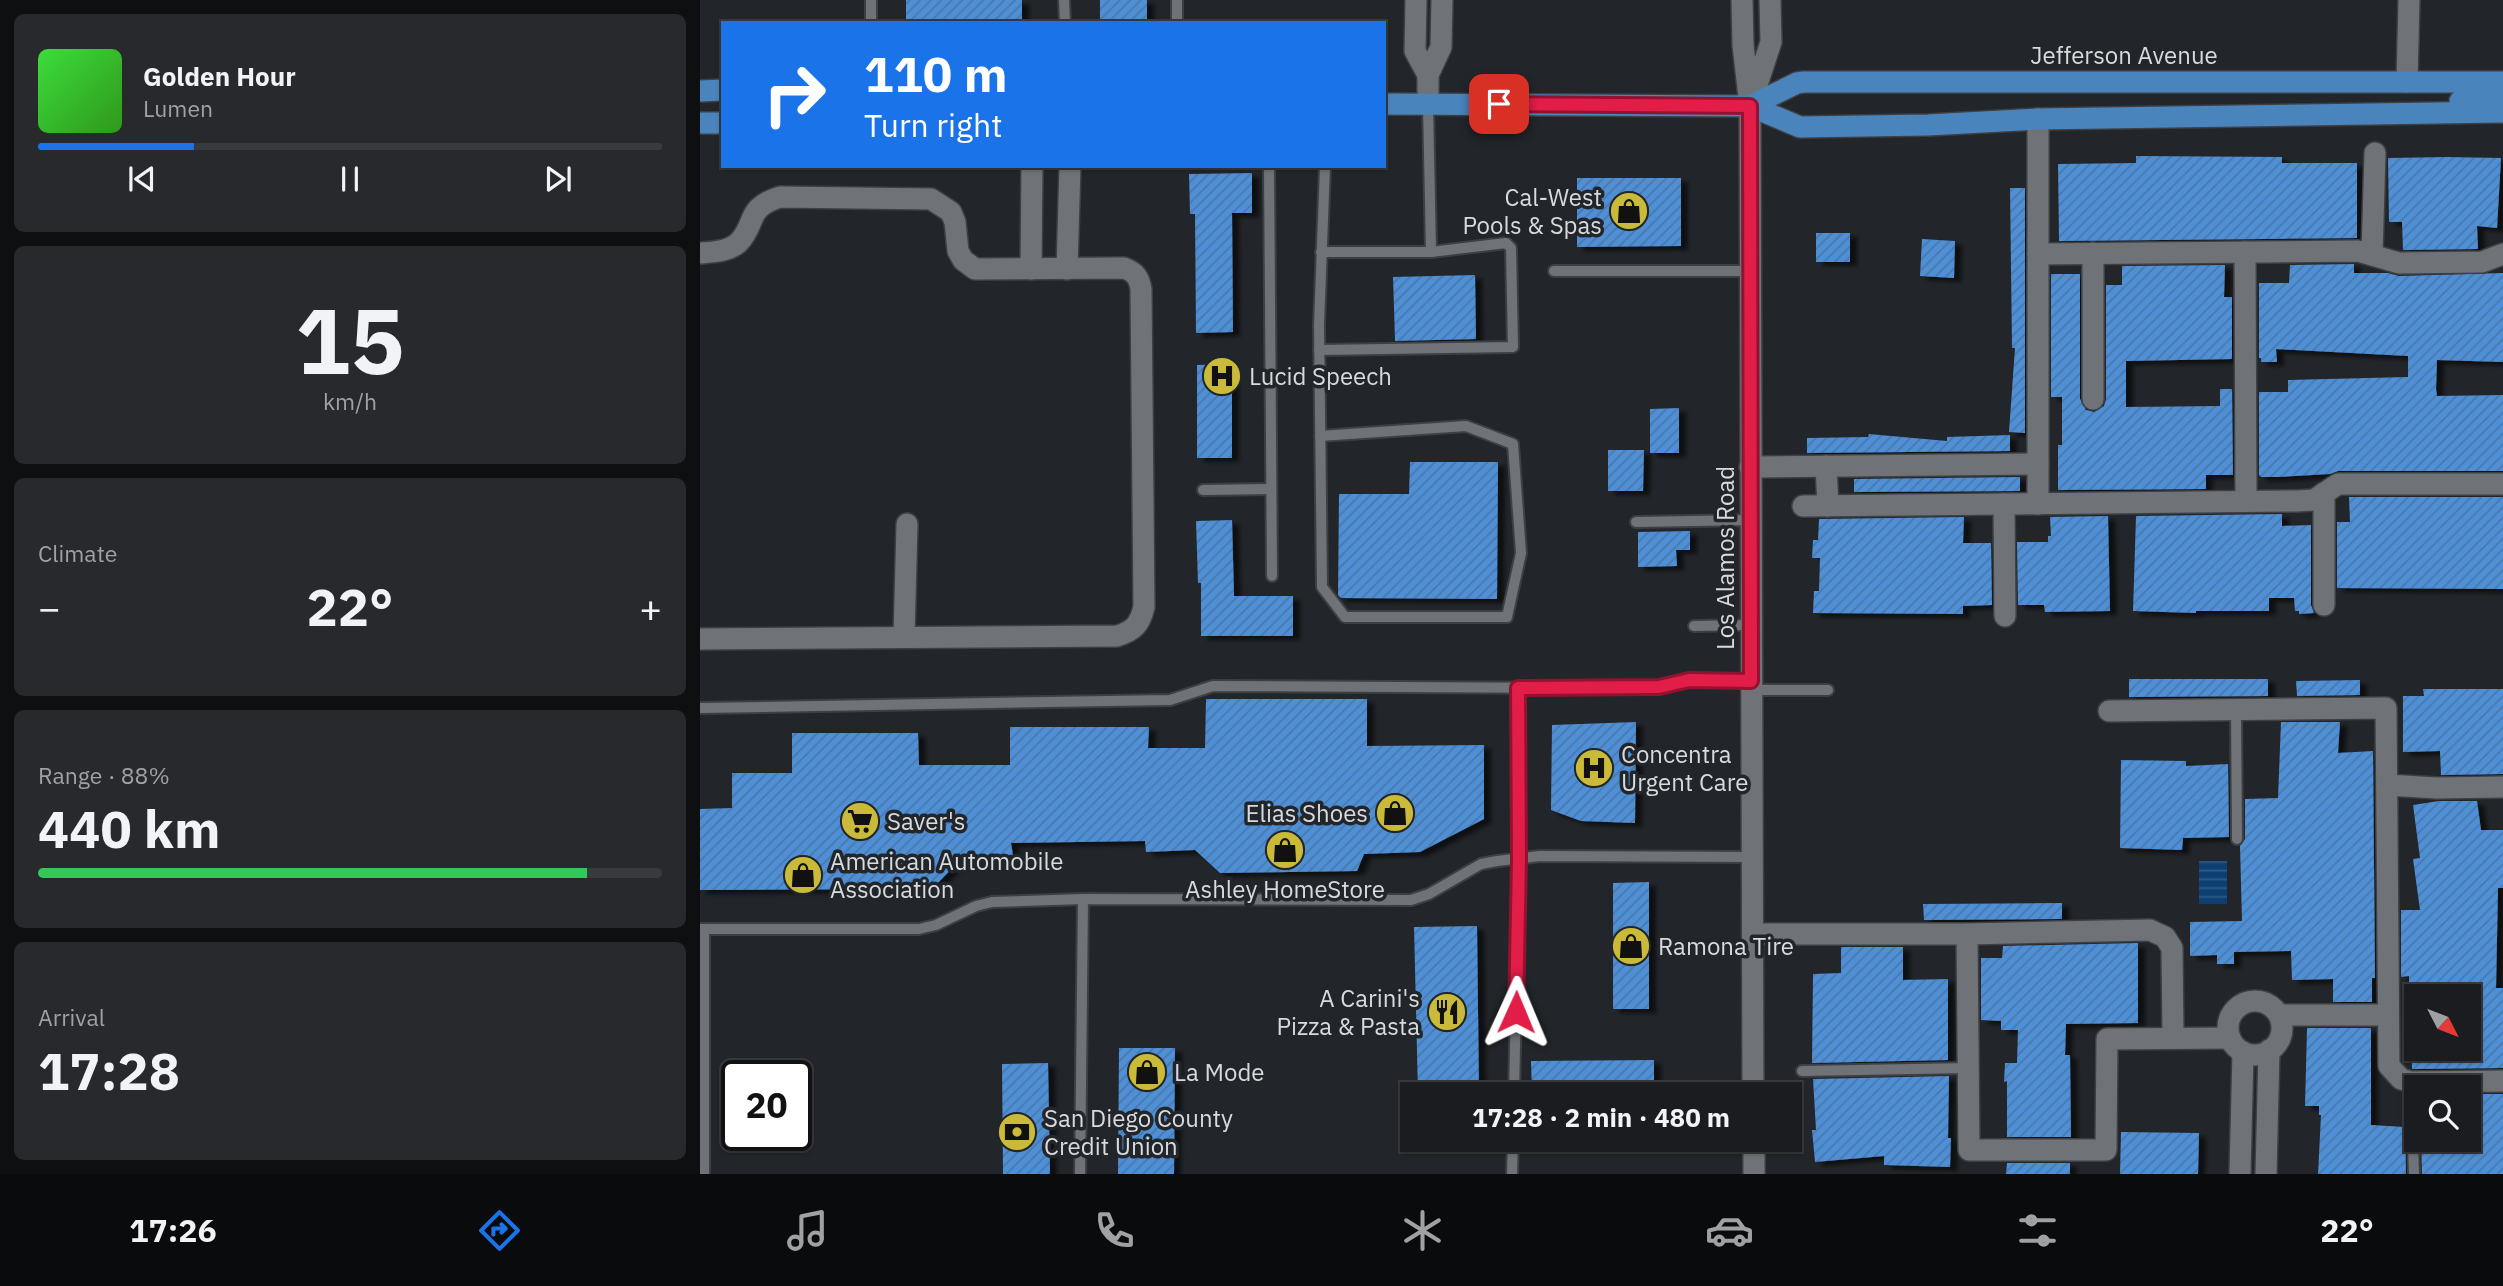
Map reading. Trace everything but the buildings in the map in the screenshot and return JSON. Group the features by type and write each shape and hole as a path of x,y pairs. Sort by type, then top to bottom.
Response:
{"main road":[{"name":"Jefferson Avenue","path":"1750,106 1804,82 2503,82"},
{"path":"700,91 721,90"},
{"path":"2449,113 2460,101 2503,96"},
{"name":"Jefferson Avenue","path":"1386,104 1750,106 1800,127 1928,125 2038,119 2503,112"},
{"path":"700,123 721,123"}],"street":[{"path":"1742,0 1743,45 1750,106"},
{"path":"1750,106 1771,42 1770,0"},
{"path":"2407,82 2409,0"},
{"path":"1415,8 1415,51 1429,75"},
{"path":"1428,104 1429,75 1441,47 1442,9"},
{"name":"Los Alamos Road","path":"1750,106 1754,1082"},
{"path":"2038,119 2038,504"},
{"path":"2372,256 2375,153"},
{"path":"1031,269 1032,168"},
{"path":"1067,269 1070,168"},
{"path":"700,253 720,251 739,242 757,211 770,200 780,197 907,197 932,199 951,212 955,222 958,251 962,260 975,270 1124,268 1133,271 1141,289 1144,607 1141,620 1128,633 1117,636 700,639"},
{"path":"1031,218 1068,217"},
{"path":"2038,254 2358,251 2399,263 2482,262 2503,254"},
{"path":"2245,252 2246,501"},
{"path":"2093,253 2093,398"},
{"path":"1750,467 2038,464"},
{"path":"1826,466 1828,506"},
{"path":"1803,506 2314,499 2338,484 2503,484"},
{"path":"2324,493 2324,605"},
{"path":"2004,504 2005,615"},
{"path":"904,637 907,524"},
{"path":"2109,710 2386,708 2389,1066 2404,1080"},
{"path":"2387,785 2437,788 2503,787"},
{"path":"1753,934 1967,934 2150,930 2165,937 2172,948 2173,1037"},
{"path":"1967,934 1969,1150 2106,1150 2107,1039 2173,1037 2236,1045 2256,1055 2269,1050 2280,1038 2282,1030 2279,1015 2274,1008 2259,1001 2243,1003 2236,1008 2228,1022 2236,1045 2240,1174"},
{"path":"2279,1015 2388,1015"},
{"path":"2266,1174 2269,1050"},
{"path":"2481,1081 2503,1081"},
{"path":"1754,1152 1754,1174"}],"lane":[{"path":"871,0 871,21"},
{"path":"1064,0 1065,21"},
{"path":"1177,0 1177,21"},
{"path":"1415,8 1442,9"},
{"path":"1428,104 1431,252"},
{"path":"1269,168 1272,576"},
{"path":"1320,436 1466,426 1513,444 1521,554 1507,617 1345,617 1322,587 1320,436 1319,349 1325,168"},
{"path":"1319,349 1513,347 1511,248 1506,243 1431,252 1321,252"},
{"path":"1554,271 1749,271"},
{"path":"1203,490 1271,489"},
{"path":"1636,522 1751,520"},
{"path":"1694,626 1751,625"},
{"path":"700,708 1170,700 1213,686 1659,687 1689,680 1828,690"},
{"path":"1514,1082 1519,859 1518,688"},
{"path":"2236,709 2237,839"},
{"path":"702,1168 702,929 919,929 936,925 976,906 992,902 1083,899 1411,900 1429,894 1481,864 1540,856 1752,858"},
{"path":"1080,1174 1083,899"},
{"path":"1802,1071 1968,1068"},
{"path":"1512,1174 1513,1152"},
{"path":"2413,1152 2414,1174"}],"water":[{"path":"2199,861 2227,861 2227,904 2199,904"}],"place":[{"name":"Cal-West Pools & Spas","path":"1629,211"},
{"name":"Lucid Speech","path":"1222,376"},
{"name":"Concentra Urgent Care","path":"1594,768"},
{"name":"Elias Shoes","path":"1395,813"},
{"name":"Saver's","path":"860,821"},
{"name":"Ashley HomeStore","path":"1285,850"},
{"name":"American Automobile Association","path":"803,875"},
{"name":"Ramona Tire","path":"1631,946"},
{"name":"A Carini's Pizza & Pasta","path":"1447,1012"},
{"name":"La Mode","path":"1147,1072"},
{"name":"San Diego County Credit Union","path":"1017,1132"}],"route":[{"path":"1499,104 1750,106 1751,681 1689,680 1659,687 1518,688 1516,1012"}]}
